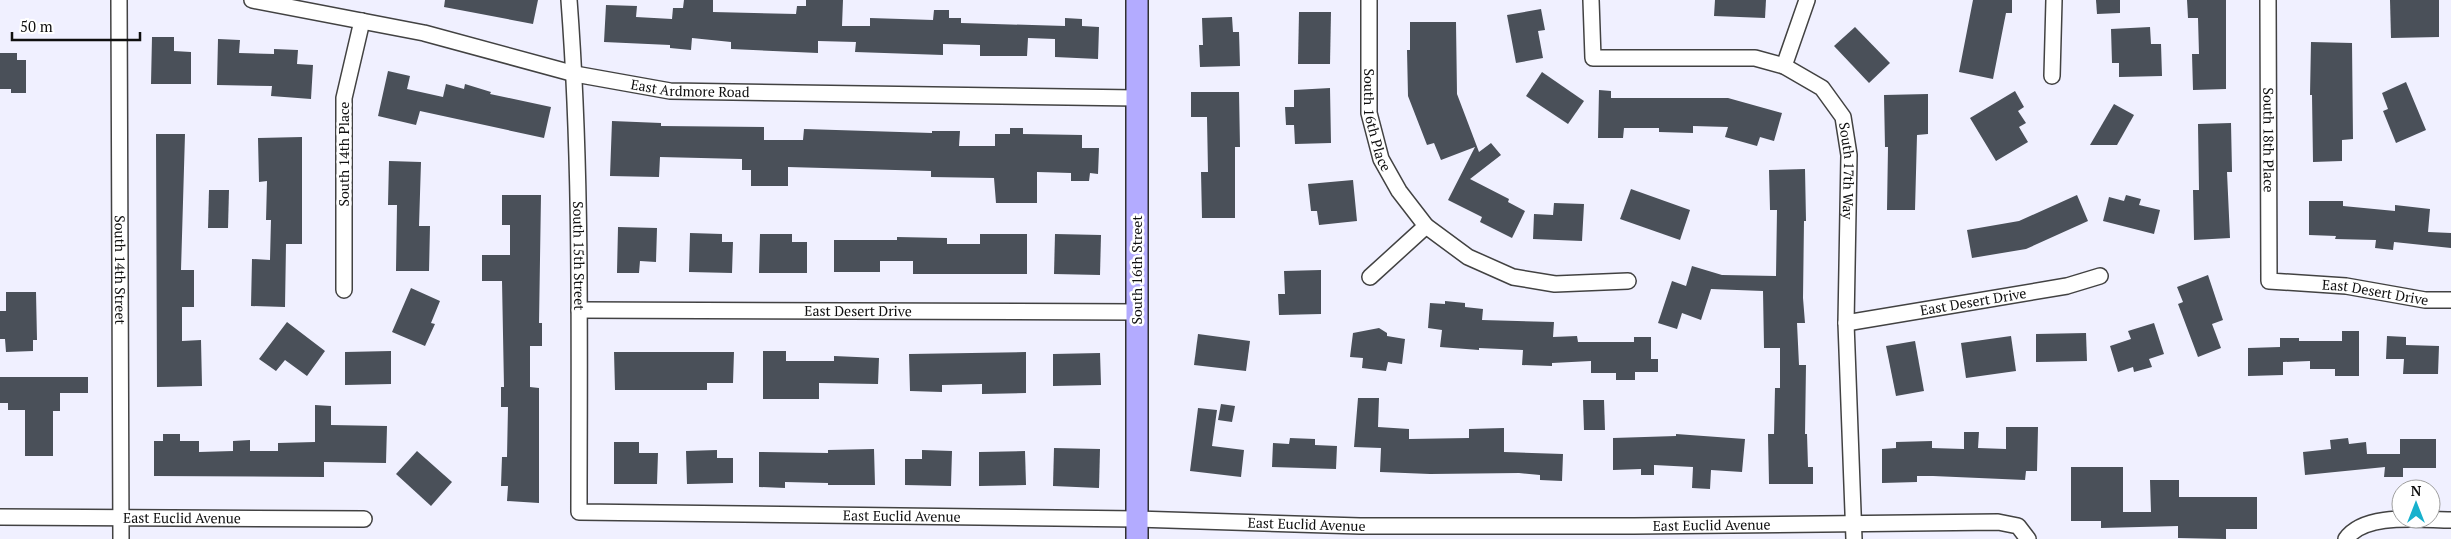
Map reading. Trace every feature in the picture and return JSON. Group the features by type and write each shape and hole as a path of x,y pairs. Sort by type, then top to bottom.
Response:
{"main road":[{"name":"South 16th Street","path":"1137,0 1137,529"}],"street":[{"name":"South 14th Street","path":"119,0 121,539"},
{"name":"East Ardmore Road","path":"252,0 424,33 575,74 670,91 1136,98"},
{"name":"South 15th Street","path":"570,0 575,74 579,310 579,512"},
{"name":"South 16th Place","path":"1369,0 1369,114 1381,159 1400,191 1426,226 1468,257 1513,277 1555,284 1628,281"},
{"name":"South 17th Way","path":"1591,0 1592,58 1755,58 1784,66 1822,88 1843,117 1849,155 1846,323 1854,539"},
{"path":"1784,66 1807,0"},
{"path":"2052,76 2054,0"},
{"name":"South 18th Place","path":"2268,0 2269,281"},
{"name":"South 14th Place","path":"344,290 344,98 362,21"},
{"path":"1370,277 1426,226"},
{"name":"East Desert Drive","path":"1846,323 2067,286 2100,276"},
{"name":"East Desert Drive","path":"2269,281 2346,286 2425,300 2451,300"},
{"name":"East Desert Drive","path":"579,310 1137,312"},
{"name":"East Euclid Avenue","path":"579,512 1137,529 1361,532 1635,532 1853,524 1998,522 2018,526 2028,539"},
{"name":"East Euclid Avenue","path":"0,517 364,519"},
{"path":"2346,539 2349,534 2362,526 2380,520 2451,520"}],"building":[{"path":"445,0 538,0 533,24 444,7"},
{"path":"684,0 713,0 713,12 796,14 797,6 806,6 806,0 843,0 842,26 870,26 870,18 933,20 934,10 949,10 949,18 961,18 961,23 1065,26 1065,18 1082,19 1082,26 1099,27 1098,59 1055,57 1055,39 1028,38 1027,56 980,56 980,45 943,44 943,55 855,52 856,42 818,41 818,53 731,49 731,42 692,38 691,50 670,48 670,45 604,42 606,5 637,6 636,17 672,19 673,8 683,8"},
{"path":"1715,0 1766,0 1765,18 1714,16"},
{"path":"1973,0 2012,0 2012,13 2006,13 1993,79 1959,72"},
{"path":"2096,0 2120,0 2120,13 2097,14"},
{"path":"2187,0 2226,0 2226,89 2193,90 2192,54 2199,54 2198,18 2188,18"},
{"path":"2390,0 2439,0 2439,37 2391,38"},
{"path":"1541,9 1545,30 1538,31 1543,58 1516,63 1507,15"},
{"path":"1299,12 1331,12 1330,64 1298,64"},
{"path":"1232,17 1233,32 1239,32 1240,66 1200,67 1199,45 1203,45 1202,18"},
{"path":"1410,22 1456,22 1457,94 1479,152 1491,143 1501,155 1470,179 1509,199 1508,202 1525,211 1512,238 1480,222 1482,217 1448,200 1475,147 1441,160 1434,143 1427,145 1408,96 1407,50 1410,50"},
{"path":"1855,27 1890,63 1869,83 1834,46"},
{"path":"2150,27 2151,44 2161,44 2162,76 2119,77 2119,63 2112,63 2111,29"},
{"path":"152,37 174,37 174,51 191,52 191,84 151,84"},
{"path":"218,39 240,40 239,53 274,54 274,49 298,50 297,64 313,65 311,99 271,96 272,86 217,85"},
{"path":"2311,42 2352,43 2353,139 2342,140 2342,161 2313,162 2312,95 2310,95"},
{"path":"0,53 17,53 17,60 26,60 26,93 11,93 11,89 0,89"},
{"path":"388,71 410,76 407,89 443,97 446,84 464,89 465,84 491,92 490,94 551,107 544,138 420,111 416,125 378,116"},
{"path":"1542,72 1584,101 1568,124 1526,96"},
{"path":"2406,82 2426,130 2396,143 2383,111 2388,109 2382,93"},
{"path":"1330,88 1331,143 1295,144 1294,125 1286,125 1285,107 1294,107 1294,90"},
{"path":"1599,90 1611,91 1611,98 1728,98 1782,113 1774,141 1760,137 1757,146 1725,137 1728,127 1693,126 1693,133 1659,132 1659,128 1624,128 1623,138 1598,138"},
{"path":"2015,91 2024,107 2018,111 2026,123 2019,127 2028,142 1996,161 1970,118"},
{"path":"1191,92 1239,92 1240,147 1235,147 1235,218 1202,218 1201,172 1208,172 1207,117 1191,117"},
{"path":"1928,94 1928,134 1917,135 1915,210 1887,210 1888,147 1885,147 1884,95"},
{"path":"2114,104 2134,115 2117,145 2090,145"},
{"path":"612,121 661,123 661,126 764,127 764,140 803,140 804,129 932,133 932,131 960,131 959,146 995,146 995,134 1010,134 1010,128 1023,128 1023,134 1082,135 1082,148 1099,148 1098,174 1090,173 1089,181 1071,181 1071,173 1037,172 1037,203 996,203 994,178 931,177 931,171 788,167 788,186 751,186 751,170 742,170 742,159 660,157 659,177 610,176"},
{"path":"2231,123 2232,172 2227,172 2230,238 2194,240 2193,190 2199,190 2198,124"},
{"path":"156,134 185,134 181,270 194,270 194,307 182,307 182,341 201,340 202,386 157,387"},
{"path":"302,137 302,244 286,244 285,307 251,306 252,259 270,260 271,220 266,220 267,181 259,182 258,138"},
{"path":"389,161 421,162 419,226 430,226 429,271 396,271 397,205 388,205"},
{"path":"1805,169 1806,221 1804,221 1803,298 1805,323 1797,323 1799,365 1806,365 1805,434 1807,434 1808,467 1813,467 1813,484 1769,484 1768,434 1774,434 1775,388 1780,388 1780,348 1764,348 1763,291 1711,289 1701,320 1682,313 1677,329 1658,323 1672,281 1686,286 1692,266 1722,275 1776,276 1777,210 1770,210 1769,170"},
{"path":"1353,180 1357,221 1319,225 1317,211 1311,211 1308,184"},
{"path":"1631,189 1690,210 1680,240 1620,219"},
{"path":"209,190 229,190 228,228 208,228"},
{"path":"502,195 541,195 539,323 542,323 542,346 530,346 530,387 539,388 539,503 507,501 508,486 501,486 502,457 507,457 508,407 501,407 501,387 504,387 502,281 482,281 482,255 510,255 510,225 502,225"},
{"path":"2077,195 2088,221 2026,249 1972,258 1967,230 2019,221"},
{"path":"2126,195 2141,199 2139,205 2160,210 2154,234 2103,221 2109,197 2124,201"},
{"path":"2309,201 2343,201 2343,206 2395,211 2395,205 2430,209 2428,232 2451,233 2451,248 2394,242 2393,250 2375,248 2376,240 2335,239 2336,236 2309,235"},
{"path":"1554,203 1584,204 1582,241 1533,239 1534,214 1553,215"},
{"path":"618,227 657,228 656,262 640,261 639,273 617,273"},
{"path":"690,233 722,234 722,242 733,242 732,273 689,272"},
{"path":"760,234 792,234 792,242 807,242 807,273 759,273"},
{"path":"980,234 1027,234 1027,274 913,274 913,261 880,261 880,272 834,272 834,240 897,240 897,237 947,238 947,244 980,244"},
{"path":"1055,234 1101,235 1100,275 1054,274"},
{"path":"1321,270 1321,314 1279,315 1278,294 1285,294 1284,271"},
{"path":"2208,275 2223,320 2212,324 2221,348 2198,357 2178,304 2183,302 2177,287"},
{"path":"411,288 440,301 431,323 435,324 425,346 392,332"},
{"path":"6,292 36,292 37,340 33,340 33,351 6,352 5,339 0,339 0,311 6,311"},
{"path":"1445,301 1465,303 1465,307 1483,309 1482,320 1554,322 1553,337 1577,336 1578,342 1634,342 1634,337 1651,337 1651,359 1658,359 1658,372 1635,372 1635,380 1616,380 1616,373 1591,373 1591,361 1552,363 1552,366 1522,365 1523,350 1479,348 1479,350 1440,347 1442,330 1428,328 1430,303 1445,304"},
{"path":"287,322 325,351 307,376 285,360 276,371 259,359"},
{"path":"2154,323 2164,354 2149,359 2152,367 2134,372 2133,367 2118,372 2110,346 2131,339 2128,331"},
{"path":"1379,328 1387,333 1387,336 1405,339 1402,364 1388,362 1386,371 1362,368 1363,358 1350,357 1353,333"},
{"path":"2342,331 2359,331 2359,376 2335,376 2335,369 2310,369 2310,361 2283,362 2283,375 2248,376 2248,348 2280,347 2280,338 2299,338 2299,341 2342,341"},
{"path":"2086,333 2087,361 2036,362 2036,334"},
{"path":"1198,334 1250,341 1246,371 1194,365"},
{"path":"2011,336 2016,371 1966,378 1961,343"},
{"path":"2387,336 2406,337 2406,345 2439,346 2438,374 2403,374 2404,359 2386,359"},
{"path":"1915,341 1924,391 1896,396 1886,346"},
{"path":"391,351 391,384 345,385 345,352"},
{"path":"763,351 786,351 786,361 834,361 834,356 879,358 878,384 819,383 819,399 763,399"},
{"path":"614,352 734,352 733,383 707,383 707,390 615,390"},
{"path":"1026,352 1026,393 982,394 982,384 942,385 942,392 910,391 909,354"},
{"path":"1100,353 1101,385 1053,386 1053,354"},
{"path":"0,377 88,377 88,393 60,393 60,411 53,411 53,456 25,456 25,410 8,410 8,403 0,403"},
{"path":"1358,398 1379,398 1378,427 1409,429 1409,439 1469,438 1469,429 1504,428 1504,452 1563,454 1562,481 1540,480 1540,475 1519,473 1430,474 1380,472 1381,448 1354,447"},
{"path":"1583,400 1604,400 1605,430 1584,430"},
{"path":"1221,404 1235,406 1232,422 1218,420"},
{"path":"315,405 331,406 331,425 387,426 386,463 324,462 324,477 154,476 154,441 163,441 163,434 180,434 180,441 199,441 199,452 233,451 233,441 250,440 250,451 278,451 278,443 315,442"},
{"path":"1198,408 1217,410 1212,446 1244,450 1241,477 1190,471"},
{"path":"2006,427 2038,427 2037,471 2026,471 2025,480 1917,476 1917,482 1882,483 1882,449 1896,448 1896,442 1932,441 1932,448 1964,449 1964,432 1979,432 1978,448 2006,449"},
{"path":"1676,434 1745,439 1742,472 1711,470 1710,489 1692,488 1693,467 1654,465 1654,475 1641,475 1641,469 1613,470 1613,438 1676,436"},
{"path":"1290,438 1315,439 1315,445 1337,446 1336,469 1272,467 1273,443 1289,444"},
{"path":"2348,438 2349,444 2366,442 2367,454 2400,454 2400,439 2436,439 2436,468 2403,468 2403,477 2384,477 2385,467 2305,475 2303,452 2331,449 2330,440"},
{"path":"614,442 639,442 639,453 658,453 657,484 614,484"},
{"path":"1054,448 1100,449 1099,488 1053,486"},
{"path":"874,449 875,485 828,485 828,483 785,482 785,488 759,487 759,452 828,453 828,450"},
{"path":"717,450 717,458 733,458 733,483 687,484 686,451"},
{"path":"922,450 952,451 951,486 905,485 905,459 922,459"},
{"path":"417,451 452,482 431,506 396,474"},
{"path":"1025,451 1026,485 979,486 979,452"},
{"path":"2071,467 2123,467 2123,512 2151,512 2150,480 2179,480 2179,497 2257,497 2257,529 2226,529 2226,539 2178,538 2178,526 2101,528 2101,521 2071,521"}]}
